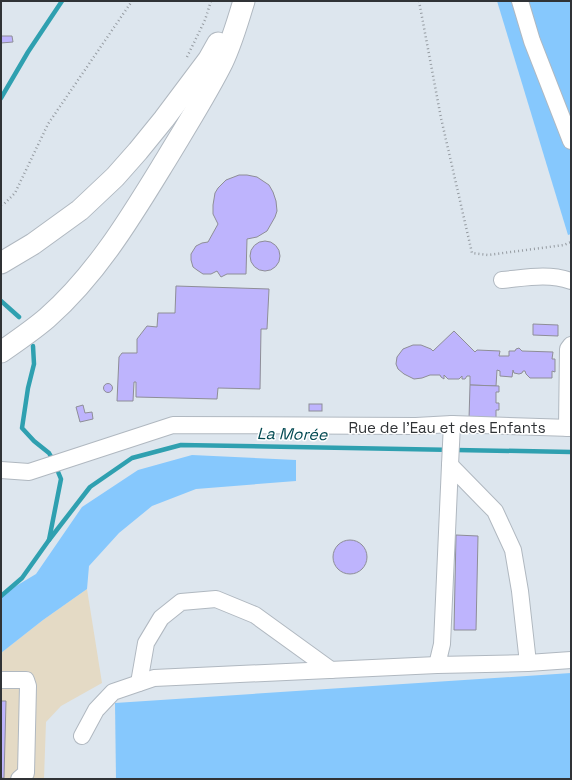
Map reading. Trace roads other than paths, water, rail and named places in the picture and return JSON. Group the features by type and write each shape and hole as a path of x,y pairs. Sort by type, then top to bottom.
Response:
{"main road":[{"path":"1,263 33,244 80,210 115,176 164,120 208,59 243,1"},
{"path":"1,352 47,318 88,275 115,240 140,203 187,125 220,66 233,36 243,1"}],"street":[{"path":"520,1 532,41 571,141"},
{"path":"502,280 545,276 560,277 571,280"},
{"path":"569,428 568,349 571,345"},
{"path":"437,666 442,644 452,424"},
{"name":"Rue de l'Eau et des Enfants","path":"1,470 29,472 173,425 416,426 452,424 569,428"},
{"path":"450,465 495,512 513,550 520,592 528,663"},
{"path":"140,683 146,644 161,618 181,602 216,599 255,615 331,670"},
{"path":"82,736 96,710 113,692 154,678 571,660"},
{"path":"1,680 26,680 28,686 26,773 19,779"}],"waterway":[{"path":"1,98 28,52 62,1"},
{"path":"1,301 19,317"},
{"path":"33,346 34,364 28,388 22,428 34,441 49,453 53,460"},
{"name":"La Morée","path":"49,540 90,487 132,458 181,445 571,452"},
{"name":"La Morée","path":"1,596 22,578 49,540 61,479 56,467"}]}
